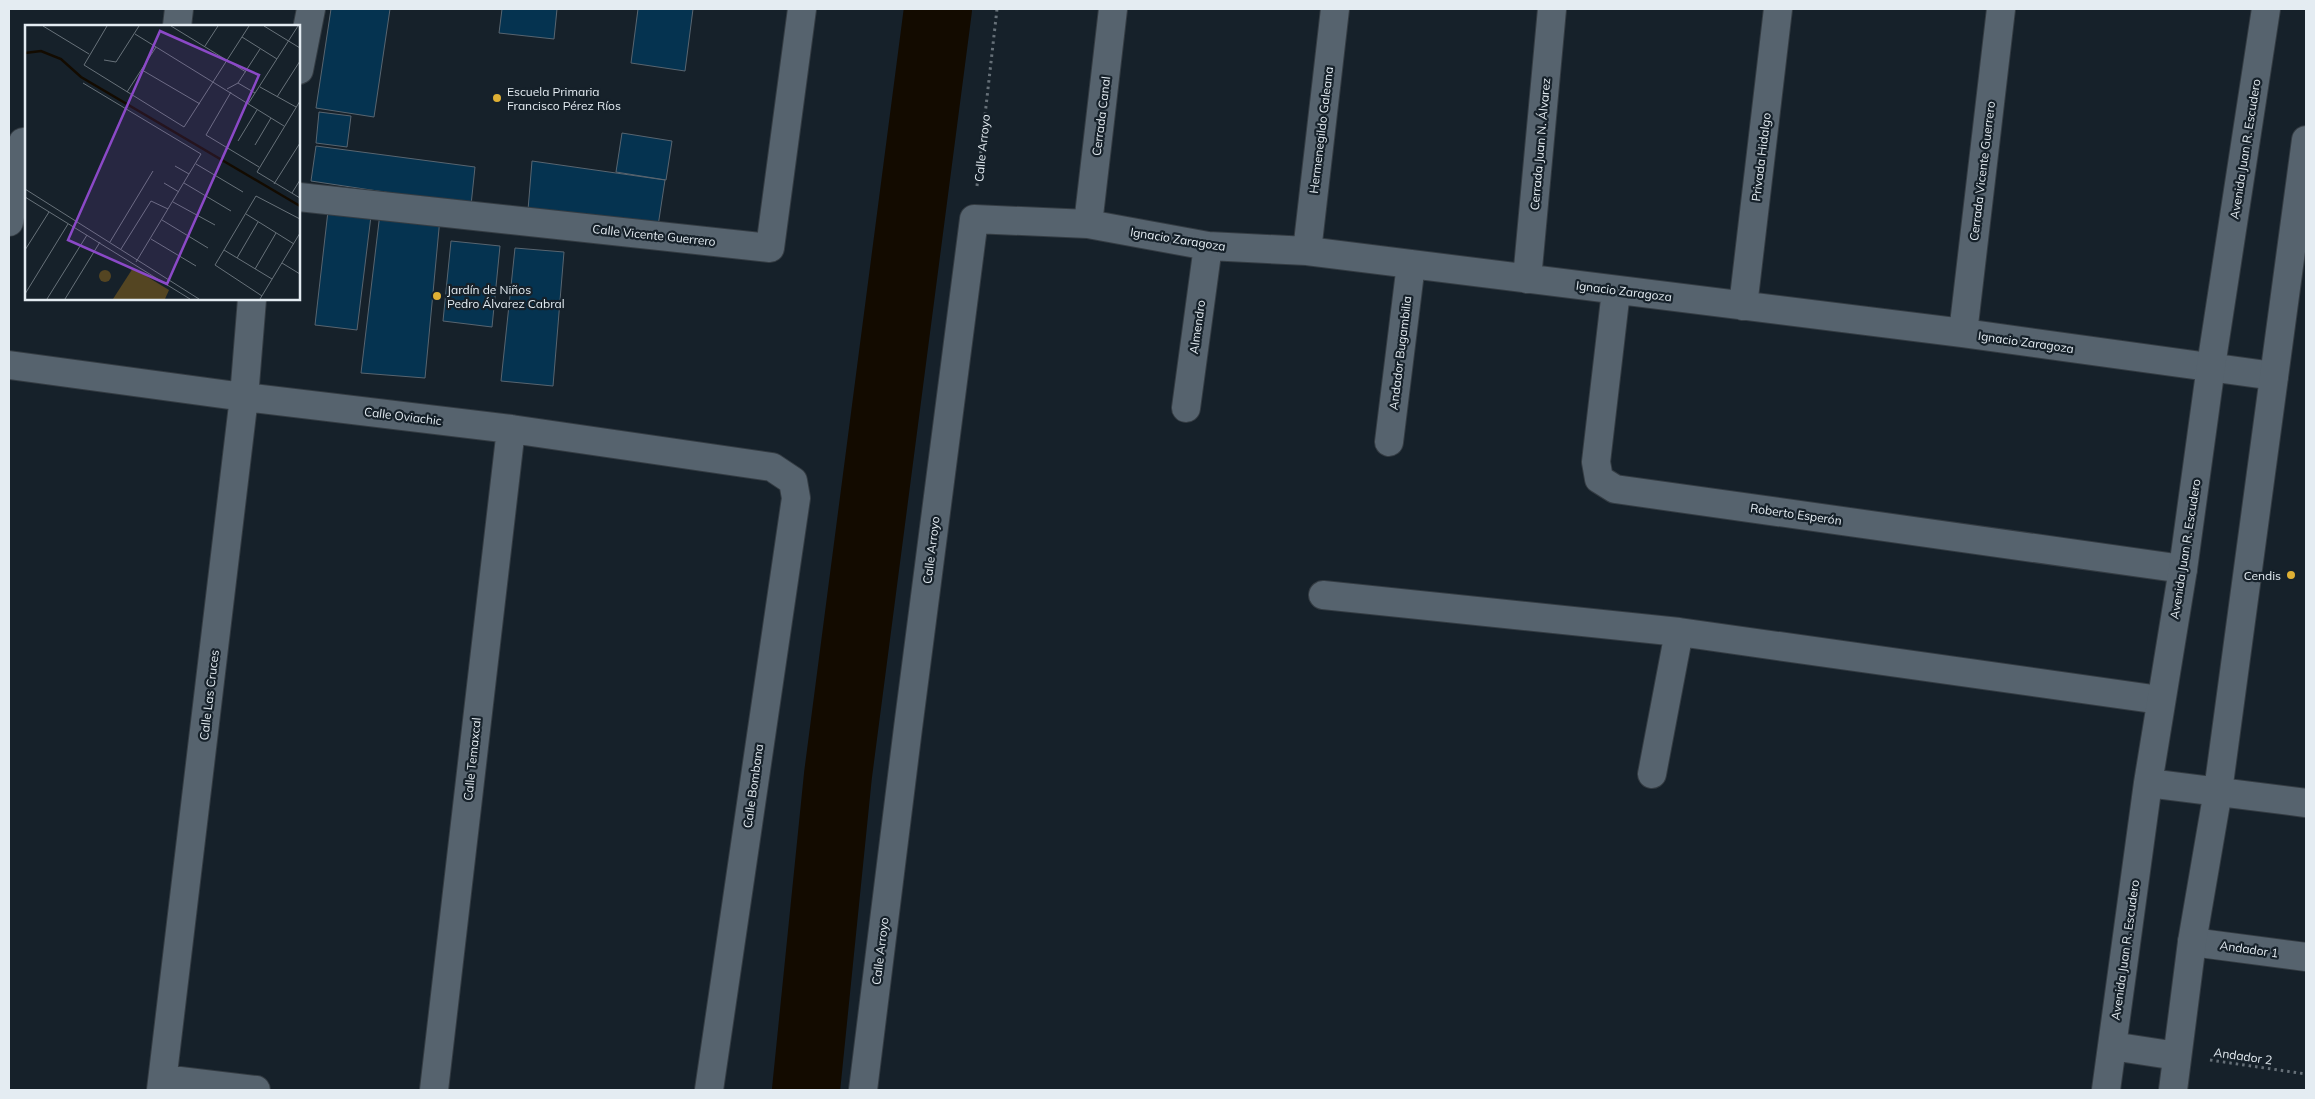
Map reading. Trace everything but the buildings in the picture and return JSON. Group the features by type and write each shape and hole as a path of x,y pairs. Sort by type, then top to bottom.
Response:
{"street":[{"path":"177,25 179,9"},
{"path":"300,65 311,9"},
{"name":"Calle Vicente Guerrero","path":"300,197 770,248 802,9"},
{"name":"Cerrada Canal","path":"1088,224 1113,9"},
{"name":"Hermenegildo Galeana","path":"1307,251 1335,9"},
{"name":"Cerrada Juan N. Álvarez","path":"1528,279 1552,9"},
{"name":"Privada Hidalgo","path":"1744,306 1778,9"},
{"name":"Cerrada Vicente Guerrero","path":"1963,333 2001,9"},
{"name":"Avenida Juan R. Escudero","path":"2106,1090 2160,700 2183,569 2211,366 2266,9"},
{"path":"2173,1090 2192,942 2218,791 2306,140"},
{"path":"9,222 19,141"},
{"name":"Ignacio Zaragoza","path":"974,219 1088,224 1208,246 1307,251 1963,333 2274,376"},
{"name":"Calle Arroyo","path":"864,1090 905,748 974,219"},
{"name":"Almendro","path":"1186,408 1208,246"},
{"name":"Andador Bugambilia","path":"1389,442 1411,264"},
{"name":"Roberto Esperón","path":"1616,291 1596,462 1599,479 1615,489 2183,569"},
{"name":"Calle Las Cruces","path":"162,1085 244,397 252,300"},
{"name":"Calle Oviachic","path":"9,365 244,397 511,429 772,467 793,481"},
{"name":"Calle Temaxcal","path":"434,1090 511,429"},
{"name":"Calle Bombana","path":"709,1090 796,498 793,481"},
{"path":"1323,595 1679,632 2160,700"},
{"path":"1652,774 1679,632"},
{"path":"2148,782 2306,803"},
{"name":"Andador 1","path":"2192,942 2306,957"},
{"path":"2112,1046 2177,1056"},
{"path":"162,1085 256,1090"}],"path":[{"name":"Calle Arroyo","path":"974,219 997,9"},
{"name":"Andador 2","path":"2177,1056 2306,1074"}],"waterway":[{"path":"806,1090 838,775 938,9"}],"place":[{"name":"Escuela Primaria Francisco Pérez Ríos","path":"497,98"},
{"name":"Jardín de Niños Pedro Álvarez Cabral","path":"437,296"},
{"name":"Cendis","path":"2291,575"}]}
